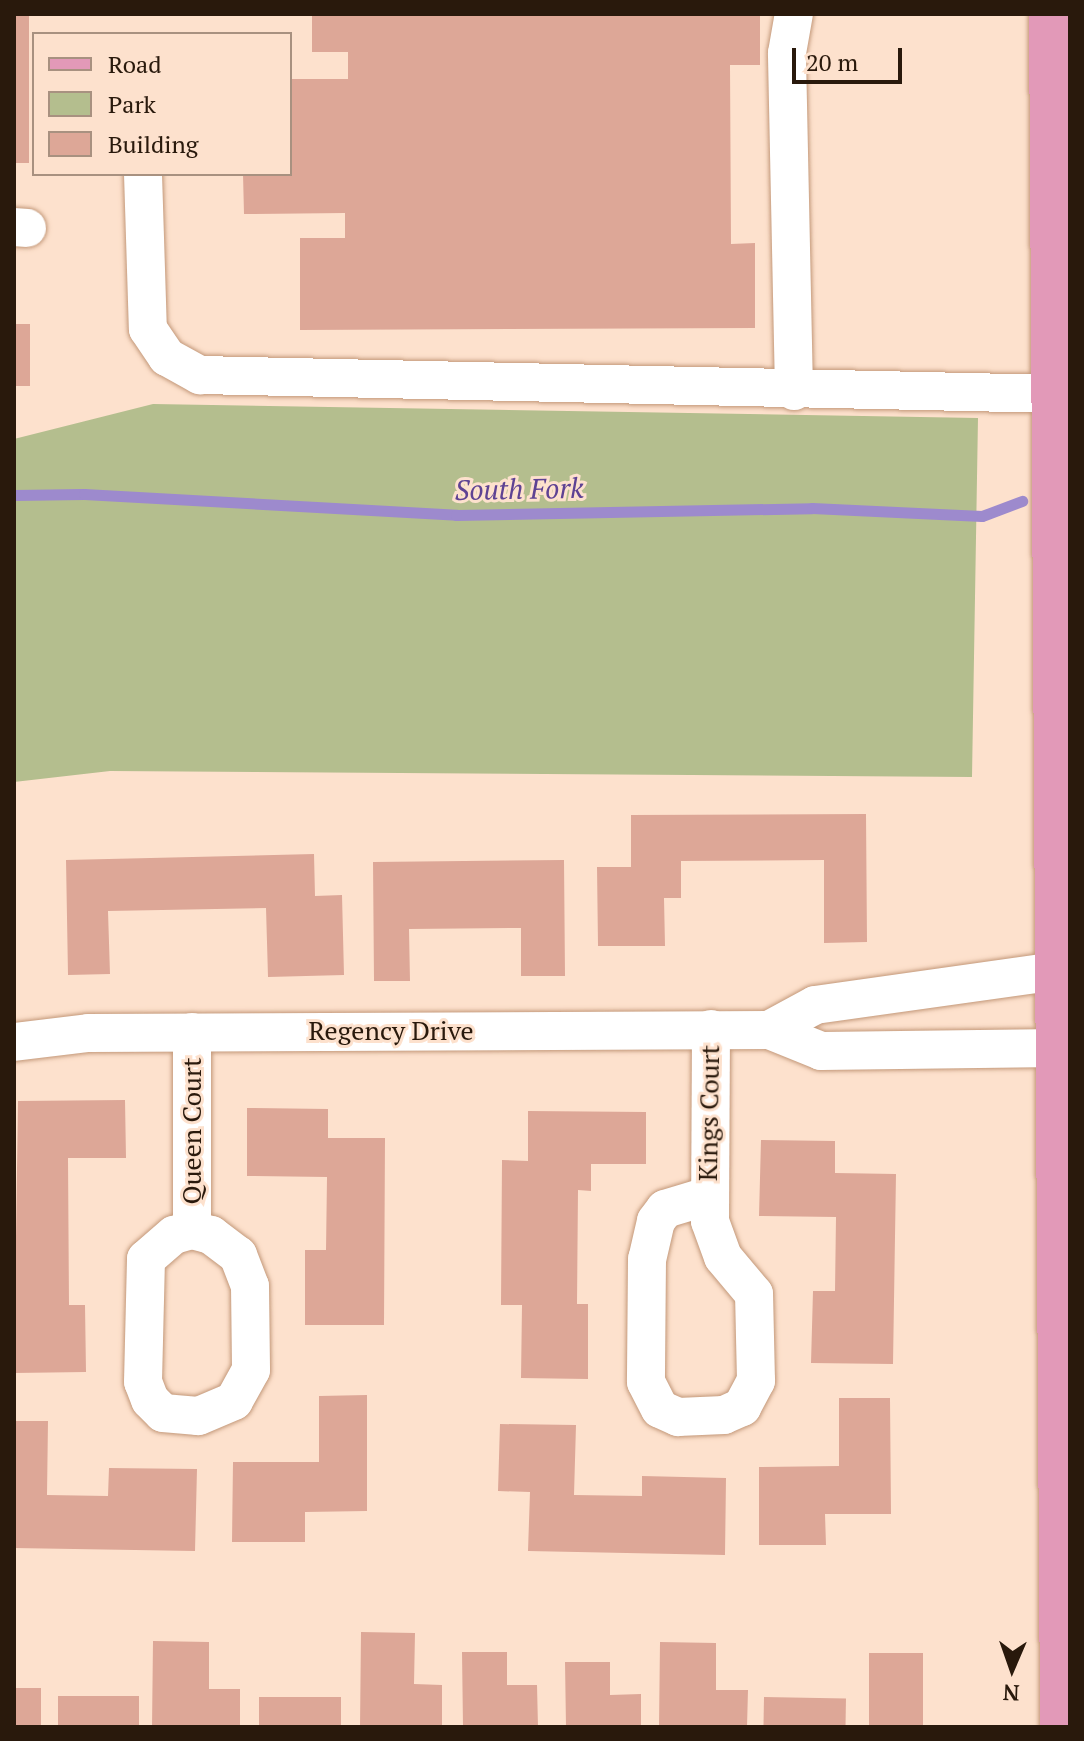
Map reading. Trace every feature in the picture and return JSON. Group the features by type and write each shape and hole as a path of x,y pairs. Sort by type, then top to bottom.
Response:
{"main road":[{"path":"1051,14 1062,1727"}],"street":[{"path":"794,14 787,53 794,391"},
{"path":"143,176 148,329 167,357 200,375 794,391 1054,394"},
{"name":"Regency Drive","path":"769,1030 815,1005 1058,971"},
{"name":"Regency Drive","path":"14,1042 88,1033 711,1029 769,1030 821,1051 1058,1048"},
{"name":"Kings Court","path":"708,1196 665,1209 656,1221 647,1259 646,1382 660,1409 678,1417 724,1415 742,1407 756,1381 754,1294 723,1257 710,1221 711,1029"},
{"name":"Queen Court","path":"192,1032 192,1230"},
{"name":"Queen Court","path":"192,1230 211,1235 238,1255 250,1286 251,1370 234,1401 198,1416 163,1413 143,1382 146,1259 174,1235 192,1230"}],"green space":[{"path":"153,404 978,418 972,777 110,771 14,782 14,439"}],"building":[{"path":"14,14 29,14 29,163 14,163"},
{"path":"312,14 760,14 760,65 730,65 731,244 755,243 755,328 300,330 300,238 345,238 345,213 244,214 243,176 292,176 292,79 348,79 348,52 312,52"},
{"path":"14,324 30,324 30,386 14,386"},
{"path":"866,814 867,942 824,943 824,860 681,861 681,898 664,898 665,946 598,946 597,867 631,867 631,815"},
{"path":"314,854 315,896 342,895 344,975 268,977 266,908 108,911 110,974 68,975 66,860"},
{"path":"564,860 565,976 521,976 521,928 409,929 410,981 374,981 373,862"},
{"path":"125,1100 126,1158 68,1158 69,1305 85,1305 86,1372 14,1373 18,1101"},
{"path":"247,1108 328,1109 328,1138 385,1138 384,1325 305,1325 305,1250 326,1250 327,1177 247,1176"},
{"path":"528,1111 646,1112 646,1164 591,1164 591,1191 578,1190 577,1304 588,1304 588,1379 521,1378 522,1305 501,1305 502,1160 528,1161"},
{"path":"761,1140 835,1141 835,1173 896,1174 893,1364 811,1363 813,1291 835,1291 836,1217 759,1216"},
{"path":"367,1395 367,1511 305,1512 305,1542 232,1542 233,1462 319,1462 319,1396"},
{"path":"839,1398 890,1398 891,1514 825,1514 826,1545 759,1545 759,1467 839,1466"},
{"path":"14,1421 48,1421 47,1495 108,1496 109,1468 197,1469 195,1551 14,1548"},
{"path":"500,1424 576,1425 574,1495 642,1496 642,1476 726,1478 725,1555 528,1551 530,1492 498,1491"},
{"path":"361,1632 415,1633 414,1684 442,1685 442,1727 360,1727"},
{"path":"153,1641 209,1642 209,1689 240,1689 240,1727 152,1727"},
{"path":"660,1642 716,1643 716,1690 748,1690 747,1727 659,1727"},
{"path":"462,1652 507,1652 507,1685 537,1685 538,1727 463,1727"},
{"path":"869,1653 923,1653 923,1727 869,1727"},
{"path":"565,1662 610,1662 610,1695 641,1694 641,1727 566,1727"},
{"path":"14,1688 41,1688 41,1727 14,1727"},
{"path":"58,1696 139,1696 139,1727 58,1727"},
{"path":"259,1697 341,1697 341,1727 259,1727"},
{"path":"764,1697 846,1698 845,1727 763,1727"}],"waterway":[{"name":"South Fork","path":"14,495 84,494 456,515 812,508 982,516 1022,501"}]}
